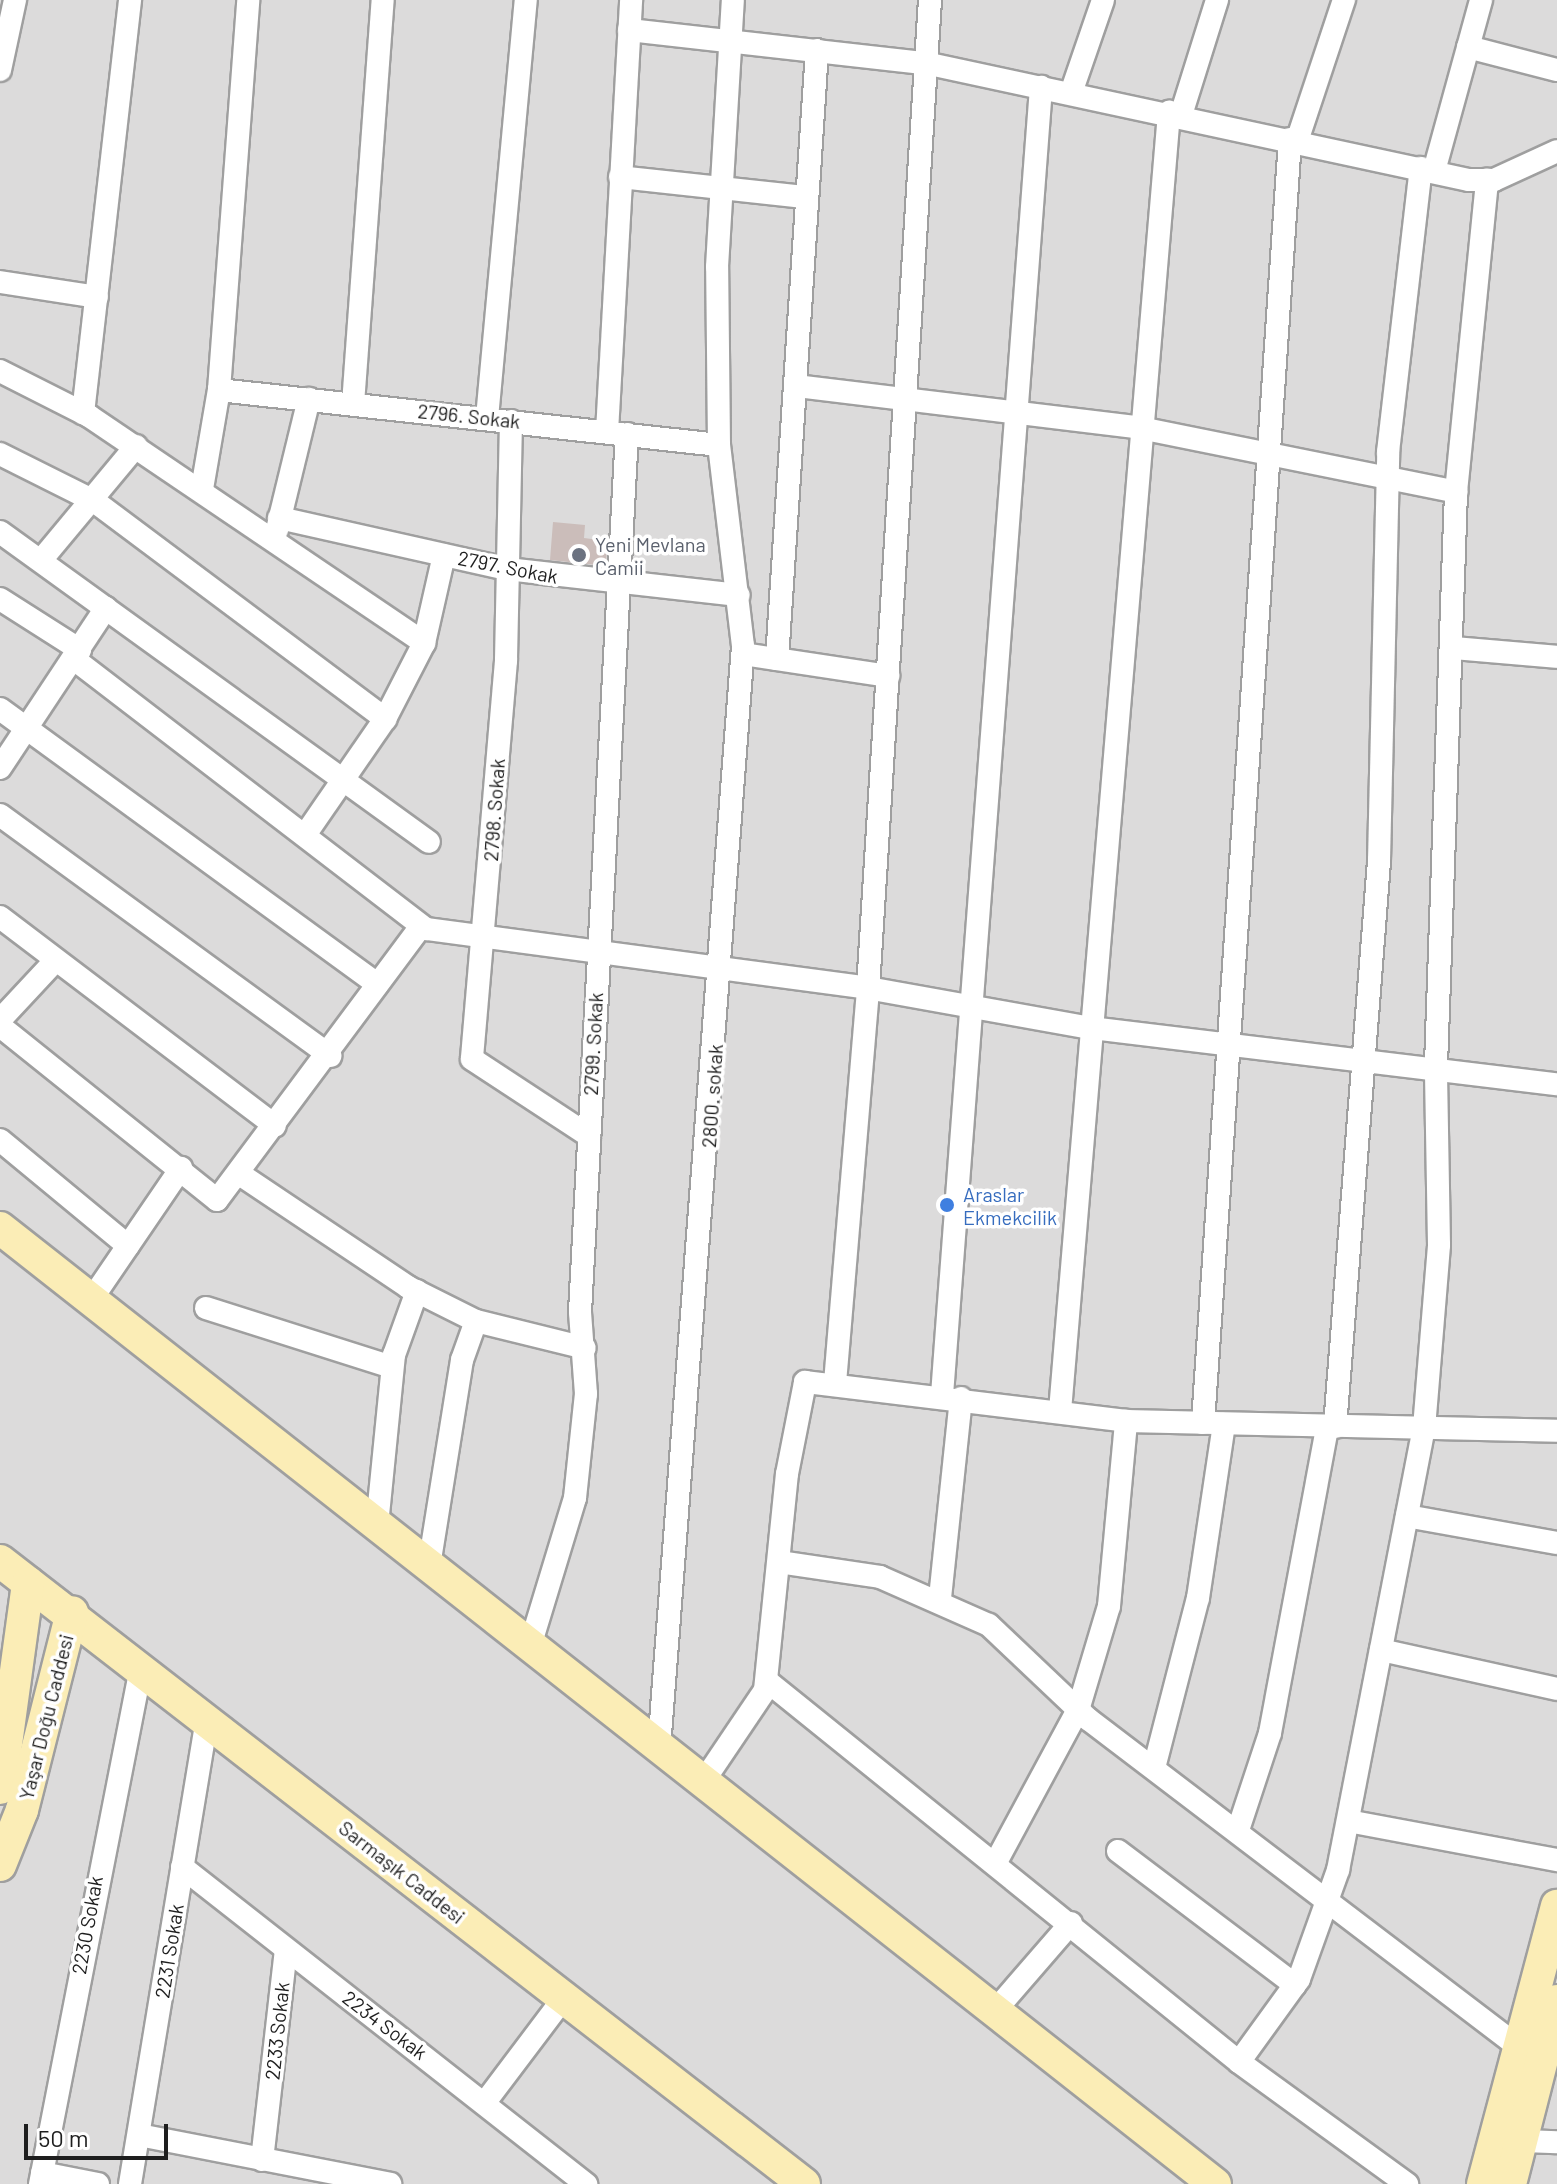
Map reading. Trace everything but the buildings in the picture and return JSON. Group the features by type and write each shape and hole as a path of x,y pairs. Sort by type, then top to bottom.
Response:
{"main road":[{"path":"0,1228 993,2013 1215,2184"},
{"name":"Sarmaşık Caddesi","path":"0,1561 72,1612 563,1999 804,2184"},
{"name":"Yaşar Doğu Caddesi","path":"0,1788 28,1583"},
{"name":"Yaşar Doğu Caddesi","path":"0,1865 22,1810 72,1612"},
{"path":"1483,2184 1557,1906"},
{"path":"1510,2184 1524,2141 1557,2001"}],"street":[{"path":"0,70 15,0"},
{"path":"83,413 130,0"},
{"path":"202,489 219,390 248,0"},
{"path":"353,404 383,0"},
{"path":"487,418 526,0"},
{"name":"2799. Sokak","path":"530,1646 575,1498 585,1348 589,1136 618,586 620,177 631,0"},
{"name":"2800. sokak","path":"659,1748 721,974 743,654 739,595 723,517 719,445 720,188 733,0"},
{"path":"835,1383 868,988 930,0"},
{"path":"1071,93 1103,0"},
{"path":"1060,1411 1143,428 1175,114 1217,0"},
{"path":"1154,1768 1198,1598 1214,1424 1233,1041 1294,140 1344,0"},
{"path":"1238,1830 1270,1733 1331,1427 1365,1058 1379,861 1387,480 1427,169 1481,0"},
{"path":"629,30 925,63 1487,180 1557,151"},
{"path":"1468,47 1557,70"},
{"path":"777,659 817,50"},
{"path":"940,1598 975,1009 1041,87"},
{"path":"620,177 805,197"},
{"path":"1239,2062 1295,1985 1329,1899 1348,1821 1424,1428 1439,1245 1436,1065 1453,648 1456,492 1487,180"},
{"path":"0,282 97,297"},
{"path":"0,371 83,413 202,489 277,528 424,643"},
{"path":"796,386 1143,428 1456,492"},
{"name":"2796. Sokak","path":"219,390 719,445"},
{"path":"277,528 309,399"},
{"name":"2798. Sokak","path":"511,421 507,569 484,938 472,1059 589,1136"},
{"path":"42,559 136,446"},
{"path":"0,454 90,499 385,719"},
{"name":"2797. Sokak","path":"277,528 618,586 739,595"},
{"path":"0,532 42,559 429,842"},
{"path":"307,832 385,719 424,643 444,555"},
{"path":"0,599 307,832 426,929 721,974 868,988 1091,1028 1436,1065 1557,1084"},
{"path":"0,768 106,608"},
{"path":"1453,648 1557,657"},
{"path":"743,654 888,676"},
{"path":"0,709 377,984"},
{"path":"2,820 331,1056"},
{"path":"0,917 275,1126"},
{"path":"0,1026 181,1168 217,1200 331,1056 408,937 426,929"},
{"path":"0,1020 56,960"},
{"path":"0,1140 128,1246"},
{"path":"91,1300 181,1168"},
{"path":"238,1173 417,1291 476,1321 585,1348"},
{"path":"377,1525 392,1367 417,1291"},
{"path":"206,1308 392,1367"},
{"path":"429,1566 462,1360 476,1321"},
{"path":"703,1782 767,1681 800,1388 835,1383 1126,1421 1557,1431"},
{"path":"996,1862 1078,1710 1115,1585 1126,1421"},
{"path":"1407,1516 1557,1543"},
{"path":"779,1562 880,1577 940,1598 989,1625 1078,1710 1520,2048"},
{"path":"1381,1650 1557,1689"},
{"name":"2230 Sokak","path":"41,2179 141,1668"},
{"path":"767,1681 996,1862 1239,2062 1407,2184"},
{"name":"2231 Sokak","path":"130,2184 207,1717"},
{"path":"1348,1821 1557,1860"},
{"path":"1118,1851 1295,1985"},
{"name":"2234 Sokak","path":"182,1867 486,2101 586,2184"},
{"path":"993,2013 1071,1923"},
{"name":"2233 Sokak","path":"262,2160 286,1950"},
{"path":"486,2101 563,1999"},
{"path":"139,2135 390,2184"},
{"path":"1524,2141 1557,2142"},
{"path":"41,2179 98,2184"}],"shaded area":[{"path":"0,0 1557,0 1557,2184 0,2184"}],"place":[{"name":"Yeni Mevlana Camii","path":"579,555"},
{"name":"Araslar Ekmekcilik","path":"947,1205"}]}
